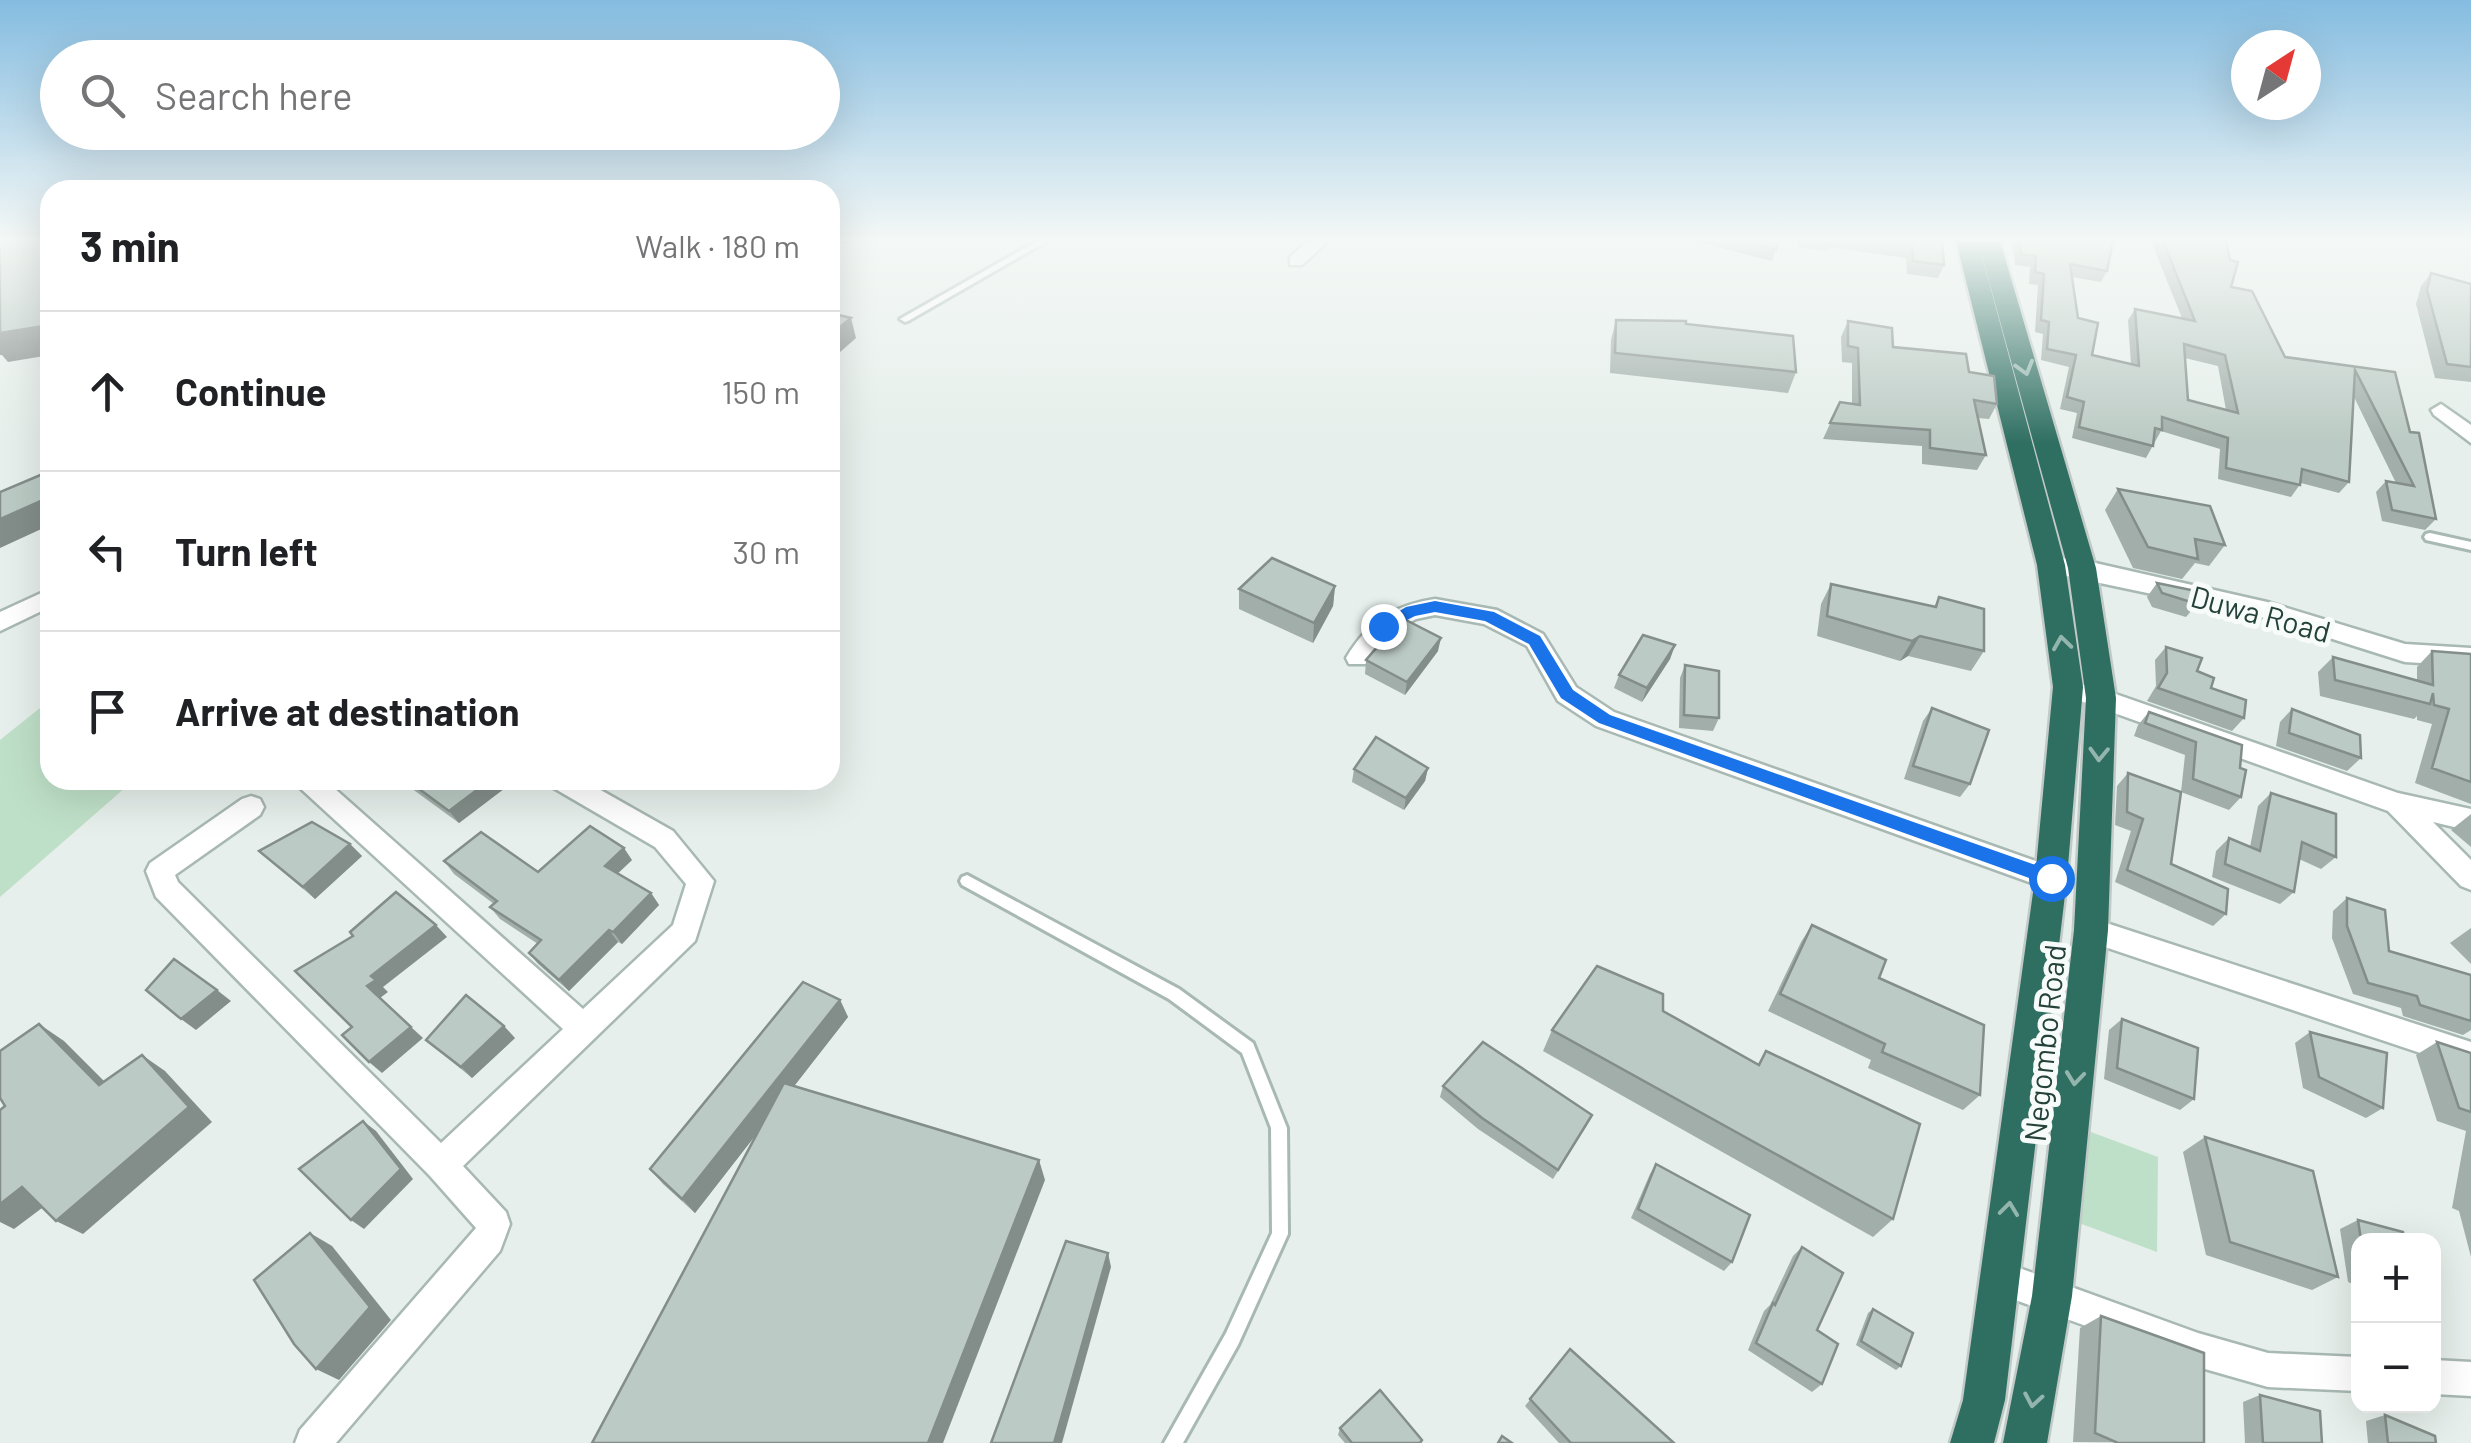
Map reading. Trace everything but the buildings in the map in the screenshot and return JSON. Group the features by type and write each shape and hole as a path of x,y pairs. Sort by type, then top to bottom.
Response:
{"highway":[{"name":"Negombo Road","path":"1972,1443 1984,1400 2051,878 2068,687 2067,566 1987,308"},
{"name":"Negombo Road","path":"2005,308 2101,698 2091,930 2052,1296 2025,1443"}],"street":[{"path":"2440,410 2471,436"},
{"name":"Duwa Road","path":"2067,566 2267,610 2405,653 2471,657"},
{"path":"0,622 40,602"},
{"path":"1358,658 1383,626 1412,611 1435,607 1489,616 1534,640 1567,694 1604,719 2051,878"},
{"path":"2068,687 2397,803 2471,820"},
{"path":"319,790 584,1029"},
{"path":"441,1164 685,932 700,881 664,839 578,790"},
{"path":"2397,803 2471,878"},
{"path":"252,807 160,870 166,889 441,1164 494,1224 488,1239 313,1443"},
{"path":"2091,930 2471,1056"},
{"path":"2000,1278 2198,1350 2268,1370 2351,1374"},
{"path":"2441,1377 2471,1379"}],"lane":[{"path":"904,319 923,308"},
{"path":"2430,537 2471,546"},
{"path":"967,881 1174,994 1248,1048 1279,1128 1280,1234 1232,1339 1173,1443"}],"green space":[{"path":"40,708 40,790 123,790 0,897 0,740"},
{"path":"2083,1129 2158,1157 2157,1252 2079,1223"}],"route":[{"path":"1383,626 1412,611 1435,607 1489,616 1534,640 1567,694 1604,719 2051,878"}]}
